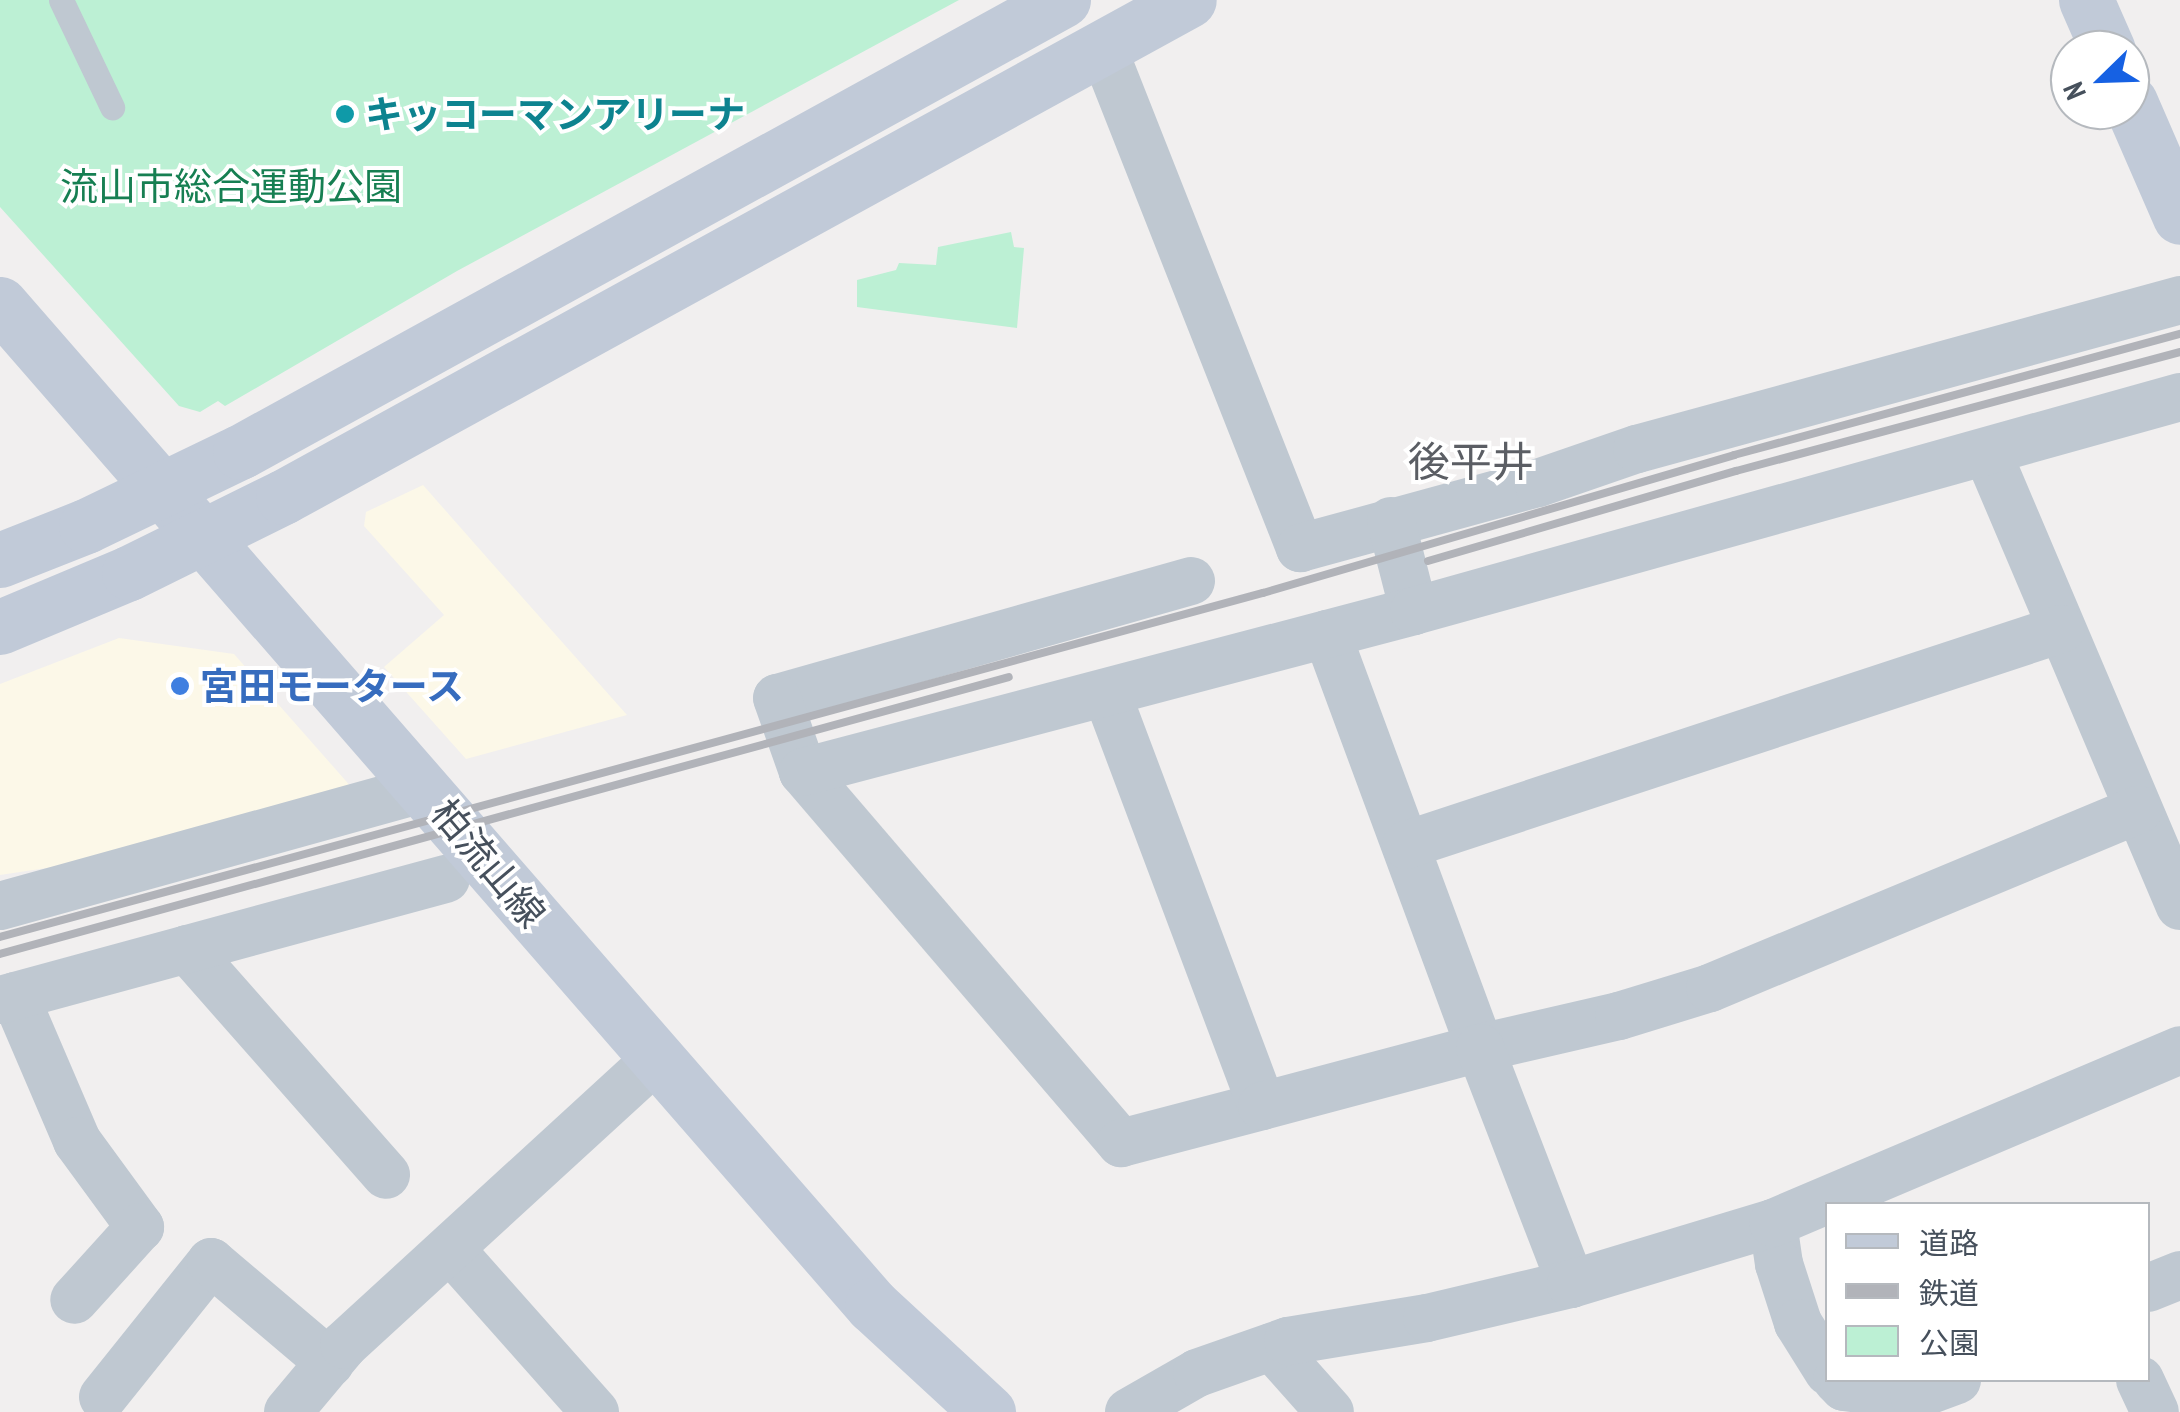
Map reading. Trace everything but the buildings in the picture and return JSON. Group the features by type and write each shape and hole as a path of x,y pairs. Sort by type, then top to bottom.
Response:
{"street":[{"path":"0,560 240,452 1063,0"},
{"path":"0,627 204,538 1189,0"},
{"path":"2086,0 2099,30"},
{"path":"1102,46 1300,548 1538,482 1656,443 2180,300"},
{"path":"2142,130 2180,216"},
{"name":"柏流山線","path":"0,304 872,1305 988,1412"},
{"path":"804,772 1107,694 1988,454 2180,397"},
{"path":"1988,454 2180,906"},
{"path":"1392,521 1414,610"},
{"path":"1191,581 776,698 804,772 1121,1143 1480,1048 1619,1016 1710,988 2138,810"},
{"path":"1406,845 2061,629"},
{"path":"1326,634 1571,1284"},
{"path":"1107,694 1262,1106"},
{"path":"0,906 424,788"},
{"path":"74,1300 140,1227 78,1140 7,998 446,879"},
{"path":"187,949 386,1175"},
{"path":"1834,1202 2180,1050"},
{"path":"288,1412 330,1363 656,1060"},
{"path":"1129,1412 1197,1373 1272,1347 1571,1284 1825,1205"},
{"path":"1774,1223 1779,1264 1798,1323 1825,1365"},
{"path":"451,1250 595,1412"},
{"path":"103,1397 211,1262 330,1363"},
{"path":"2150,1287 2180,1274"},
{"path":"1272,1347 1330,1412"},
{"path":"1839,1382 1844,1387 1914,1396 1952,1382"},
{"path":"2141,1382 2154,1412"}],"lane":[{"path":"62,0 112,106"}],"shaded area":[{"path":"423,485 627,715 466,759 384,667 444,615 364,526 366,512"},
{"path":"119,638 234,654 353,789 100,860 0,875 0,684"}],"green space":[{"name":"流山市総合運動公園","path":"0,0 959,0 457,271 225,406 218,401 200,412 179,406 0,207"},
{"path":"1011,232 1014,247 1024,248 1017,328 857,307 857,280 896,270 899,263 936,265 938,247"}],"railway":[{"path":"0,937 1263,593 1734,455 2180,334"},
{"path":"1428,561 1736,471 2180,352"},
{"path":"0,954 1009,677"}],"place":[{"name":"キッコーマンアリーナ","path":"345,114"},
{"name":"宮田モータース","path":"180,686"}],"district":[{"name":"後平井","path":"1471,462"}]}
